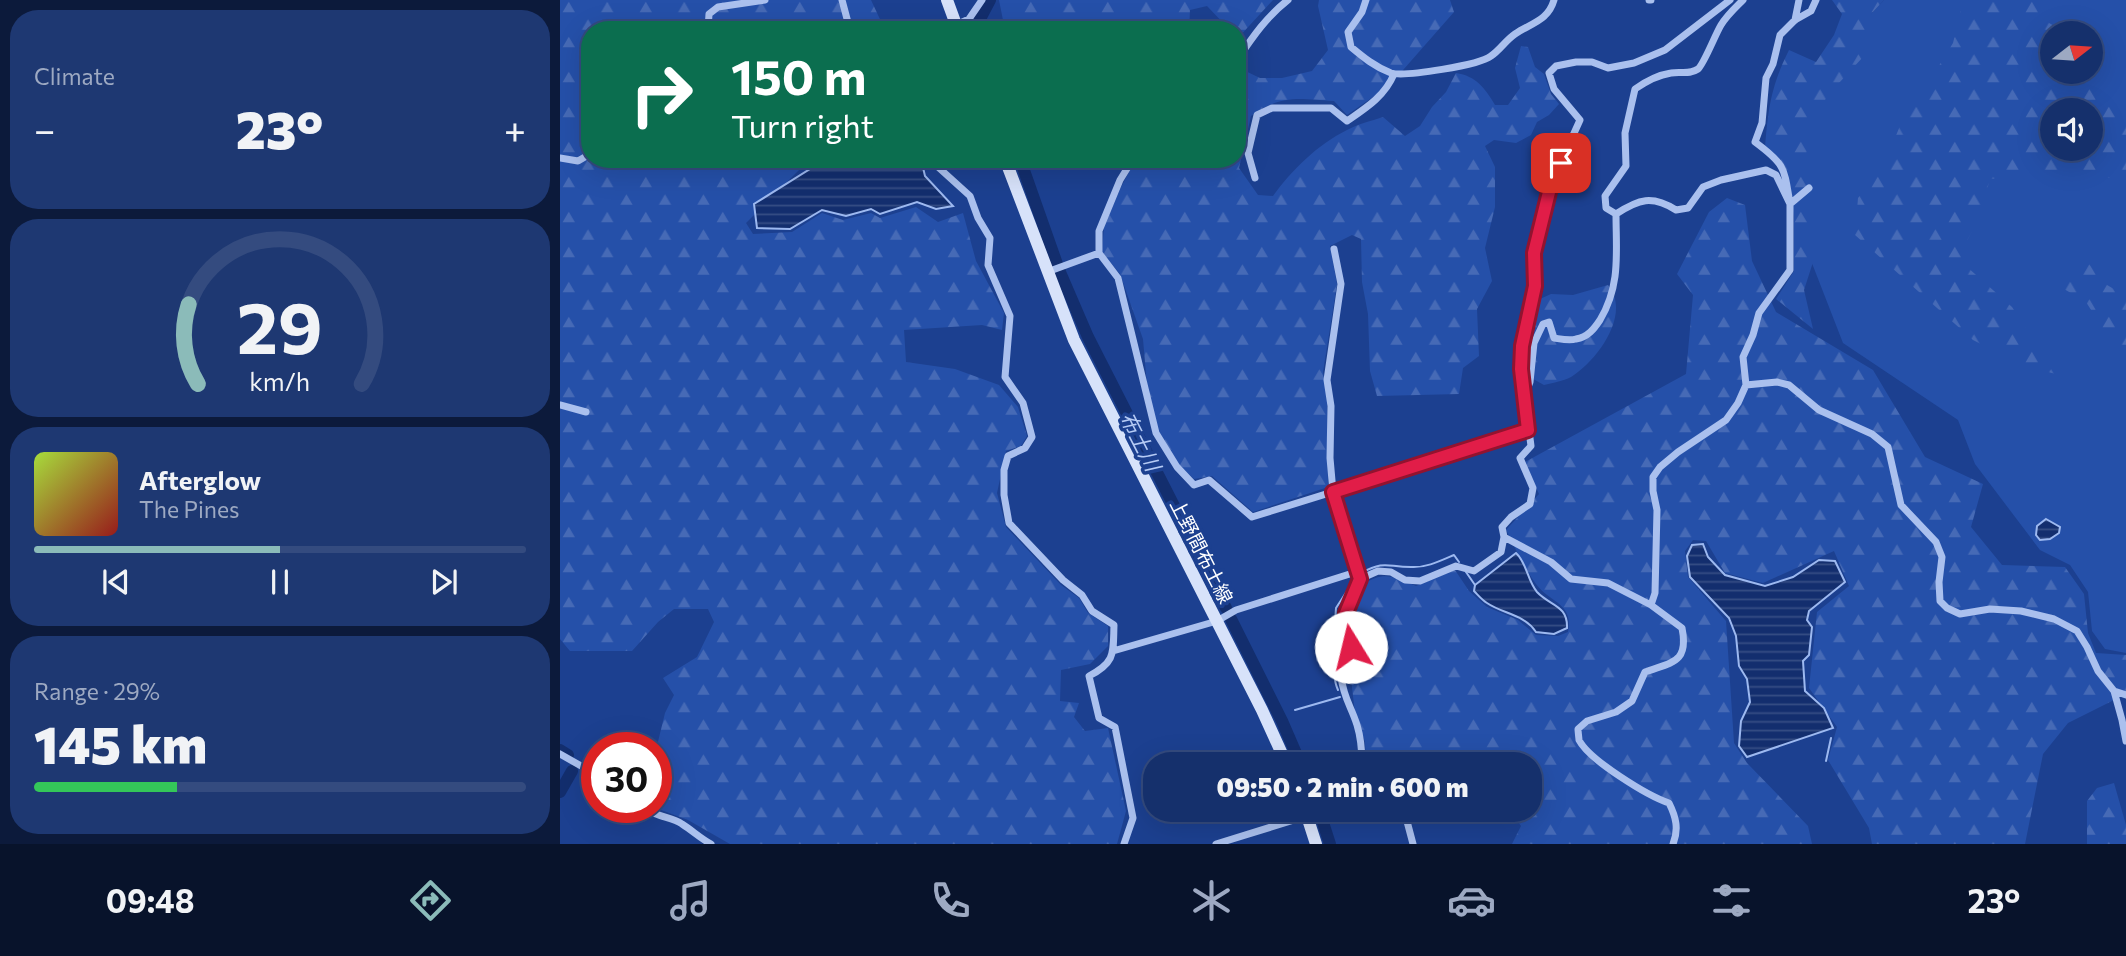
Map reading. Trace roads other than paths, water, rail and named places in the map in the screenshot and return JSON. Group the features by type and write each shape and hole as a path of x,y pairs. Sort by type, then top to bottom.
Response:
{"main road":[{"path":"947,0 954,21"},
{"name":"上野間布土線","path":"1008,168 1074,340 1281,752"},
{"path":"1309,822 1316,844"}],"street":[{"path":"709,21 709,15 718,7 765,0"},
{"path":"842,0 848,21"},
{"path":"966,21 982,0"},
{"path":"1246,46 1274,11 1288,0"},
{"path":"1366,0 1362,12 1348,32 1351,47 1372,64 1394,74 1481,62 1514,35 1539,22 1551,9 1553,0"},
{"path":"1114,651 1217,621 1236,610 1358,576 1378,571 1391,572 1405,580 1420,581 1456,566 1474,571 1501,552 1504,537 1502,527 1530,504 1533,488 1520,458 1531,446 1521,369 1522,346 1535,286 1534,253 1551,184 1580,120 1554,89 1549,73 1556,66 1576,62 1592,62 1608,68 1634,63 1665,50 1730,0"},
{"path":"1616,214 1606,208 1605,196 1626,166 1625,133 1635,89 1645,82 1671,73 1691,73 1702,67 1709,46 1721,25 1743,0"},
{"path":"1795,20 1799,0"},
{"path":"1651,605 1655,593 1657,510 1653,477 1660,467 1678,452 1726,420 1738,403 1745,385 1742,357 1753,335 1759,313 1790,270 1790,204 1784,170 1773,155 1755,142 1762,123 1766,78 1773,64 1780,35 1795,20 1811,11 1816,0"},
{"path":"1255,178 1248,153 1257,115 1272,108 1331,108 1347,121 1388,88 1394,74"},
{"path":"560,158 581,159"},
{"path":"943,168 970,196 978,218 990,238 988,265 1010,316 1005,377 1023,403 1032,437 1025,448 1008,456 1004,470 1004,495 1009,523 1063,580 1082,595 1092,611 1114,625 1114,651 1104,668 1089,676 1099,718 1115,727 1133,818 1124,844"},
{"path":"1127,168 1098,231 1099,253 1118,278 1156,433 1177,467 1194,485 1209,480 1252,517 1528,430"},
{"path":"1616,214 1631,204 1648,200 1662,201 1676,210 1688,208 1703,187 1766,170 1776,175 1790,204"},
{"path":"1790,204 1809,188"},
{"path":"1524,399 1530,382 1534,343 1543,324 1549,322 1554,338 1573,340 1584,337 1594,329 1614,293 1616,214"},
{"path":"1334,249 1342,284 1327,380 1331,406 1330,458 1333,492 1358,576 1346,613 1350,626 1352,668 1341,677 1345,700 1357,724 1362,752"},
{"path":"1047,272 1099,253"},
{"path":"1745,385 1777,382 1789,384 1819,410 1872,435 1888,447 1901,505 1936,542 1942,557 1940,601 1960,614 1990,609 2021,611 2054,619 2077,631 2098,671 2114,691 2126,741"},
{"path":"560,405 586,412"},
{"path":"1504,537 1551,562 1571,579 1608,583 1651,605 1682,628 1684,653 1677,661 1645,672 1632,701 1616,712 1587,721 1578,729 1579,740 1600,763 1655,799 1669,803 1677,818 1673,844"},
{"path":"2114,691 2126,695"},
{"path":"560,754 581,766"},
{"path":"672,819 711,844"},
{"path":"1216,844 1280,822"},
{"path":"1407,822 1413,844"}],"waterway":[{"name":"布土川","path":"979,21 990,0"},
{"name":"布土川","path":"1023,168 1057,264"},
{"name":"布土川","path":"1060,272 1088,337 1226,608"},
{"path":"1361,573 1381,565 1411,567 1433,564 1454,555 1459,562"},
{"path":"1466,572 1475,585"},
{"path":"1338,690 1335,676 1342,664 1340,634 1335,622 1336,608 1349,588"},
{"name":"布土川","path":"1231,619 1295,752"},
{"path":"1295,710 1340,697"},
{"path":"1826,761 1831,738"},
{"path":"560,750 568,755"},
{"path":"560,792 572,771"},
{"name":"布土川","path":"1323,822 1330,844"}]}
